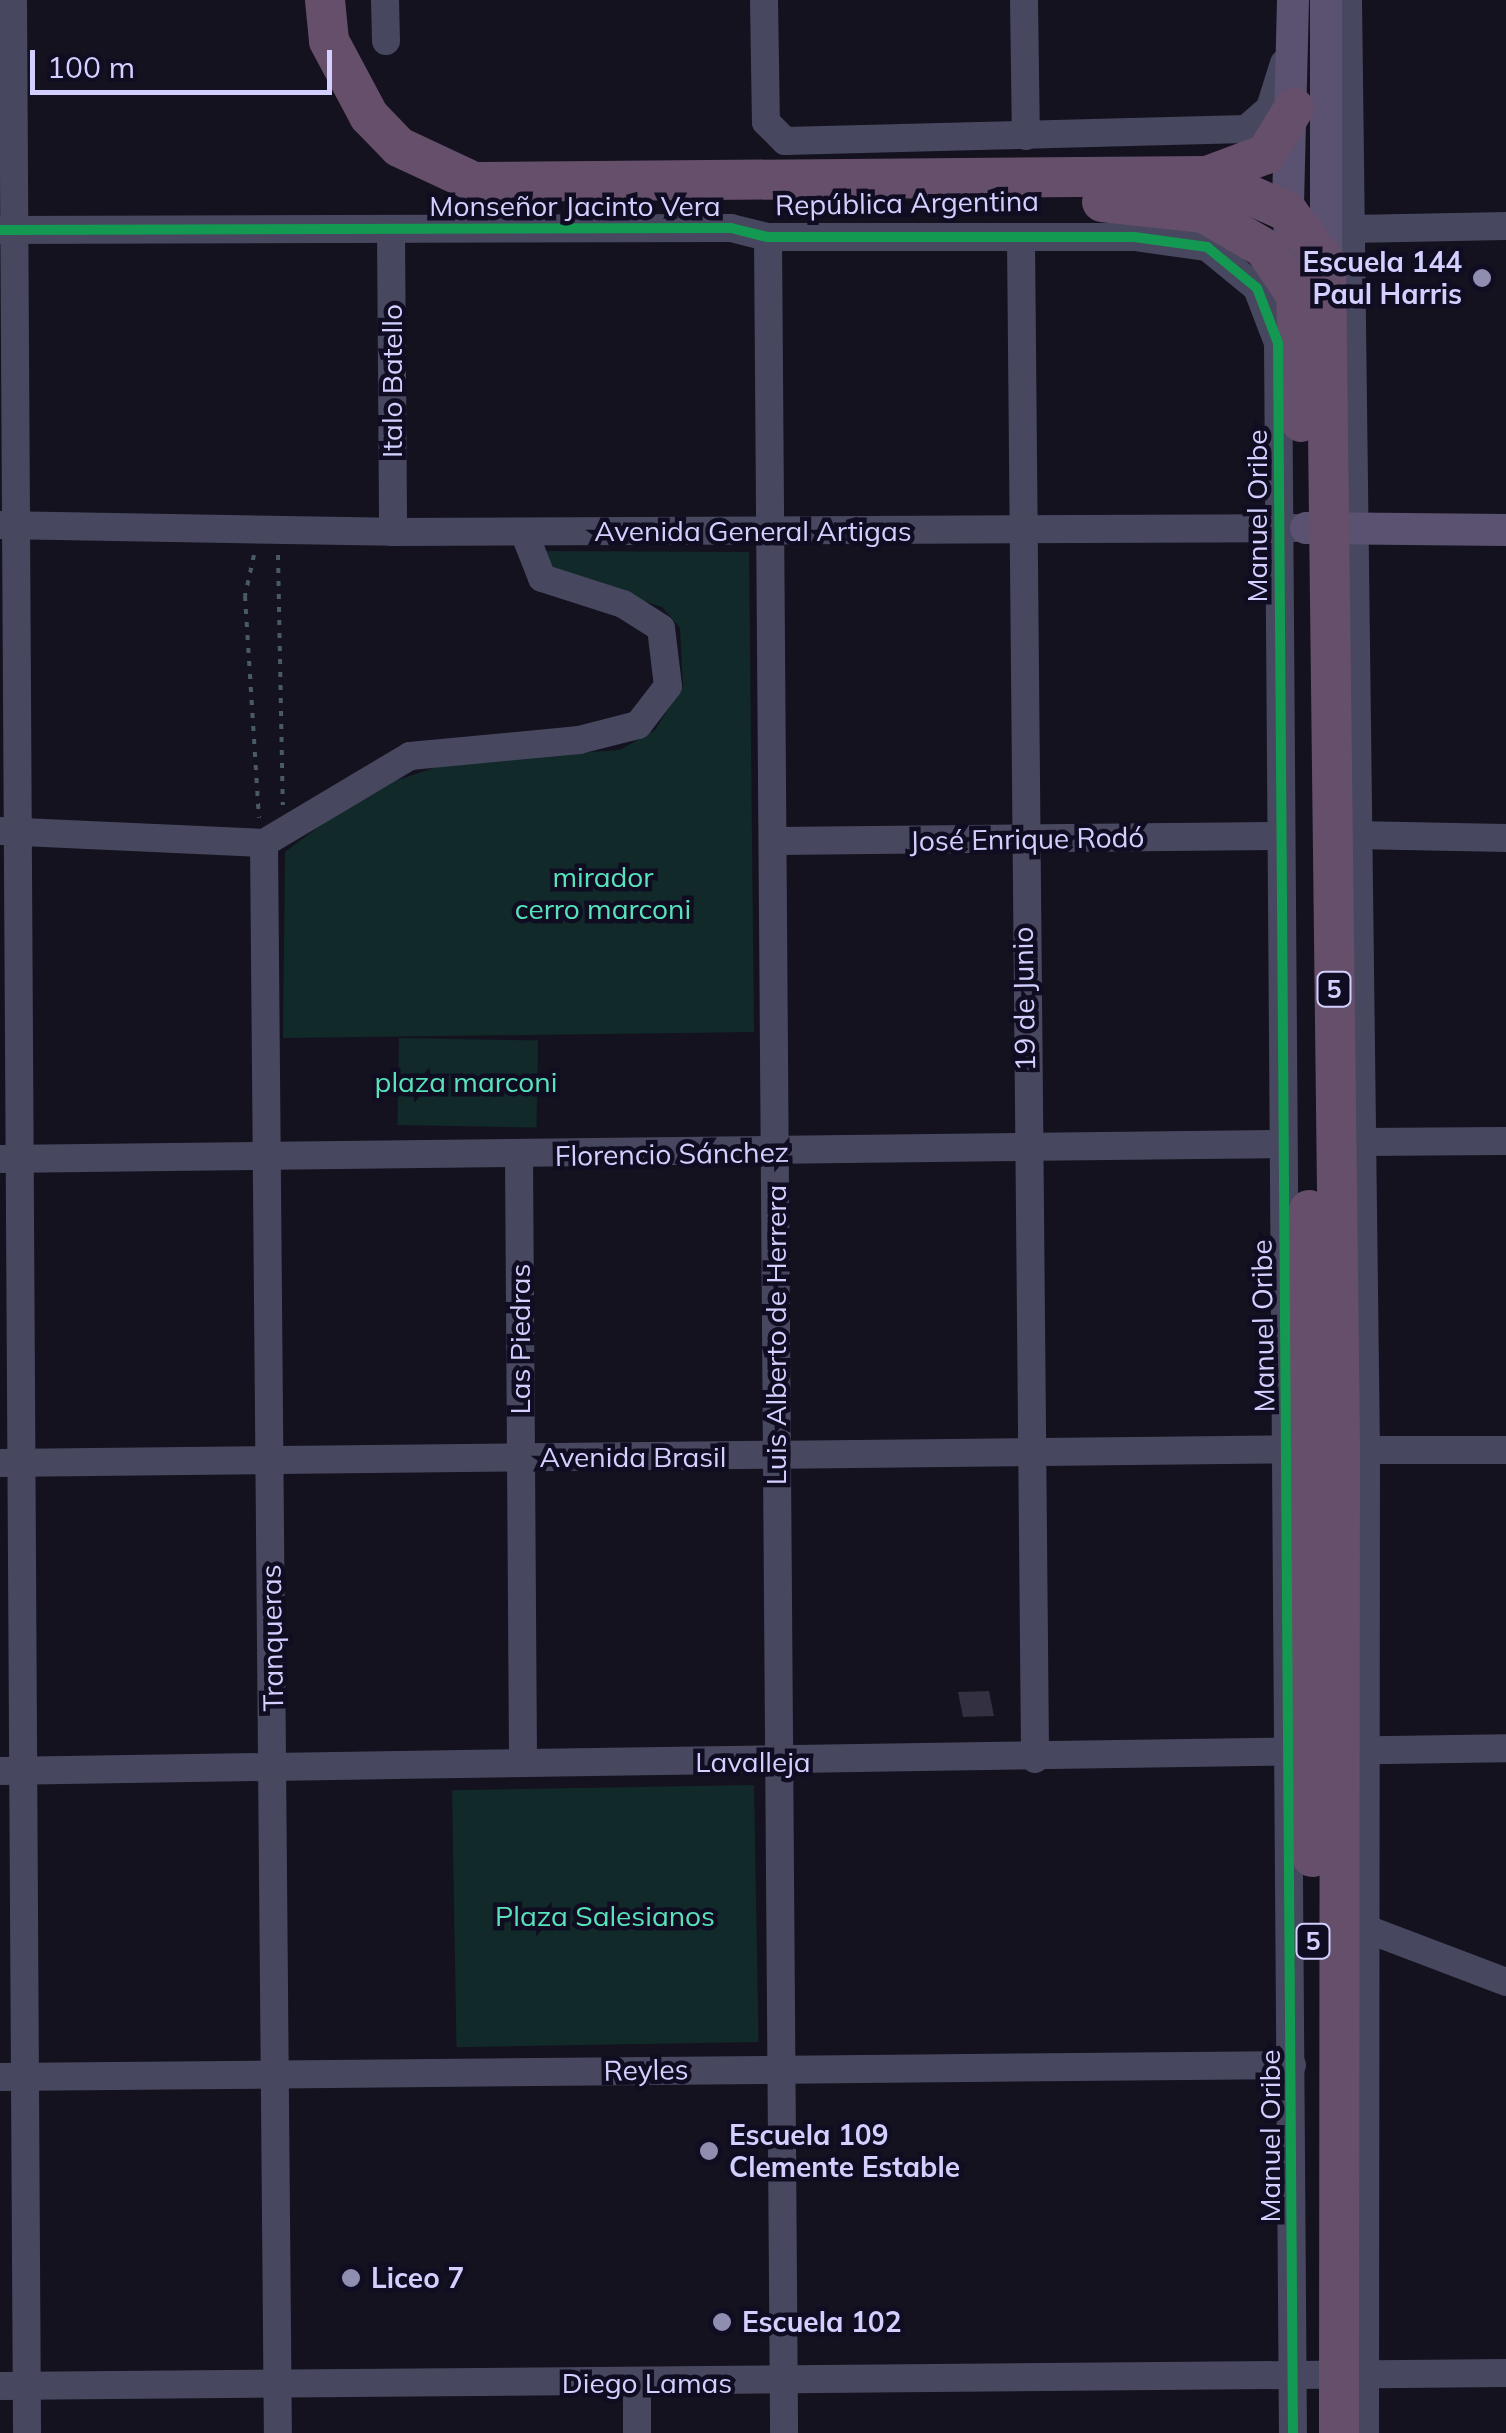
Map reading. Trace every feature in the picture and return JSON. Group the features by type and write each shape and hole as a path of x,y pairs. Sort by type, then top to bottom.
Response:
{"highway":[{"name":"República Argentina","path":"300,0 308,49 347,128 402,178 438,196 514,208 1179,206 1247,235 1296,295"},
{"name":"República Argentina","path":"325,0 329,41 369,116 399,148 474,182 1208,176 1288,212 1326,264"},
{"path":"1208,176 1266,154 1294,108"},
{"name":"Manuel Oribe","path":"1319,2433 1329,2373 1323,1631 1326,1450 1317,528 1326,264"},
{"name":"Manuel Oribe","path":"1296,295 1317,528"},
{"name":"Manuel Oribe","path":"1329,2373 1340,2433"}],"main road":[{"name":"5","path":"1326,0 1326,264"},
{"name":"5","path":"1293,8 1294,108 1288,212 1296,295"},
{"name":"Avenida General Artigas","path":"1317,528 1506,530"}],"street":[{"path":"13,0 7,524 12,2077 14,2386 27,2433"},
{"path":"385,0 386,41"},
{"path":"764,0 769,132 785,141 1246,129 1270,108 1293,8"},
{"path":"1024,0 1026,136"},
{"path":"1348,0 1352,229 1317,528 1354,835 1358,1142 1326,1450 1324,1750 1364,1928 1329,2373 1365,2433"},
{"path":"1352,229 1506,226"},
{"name":"Monseñor Jacinto Vera","path":"8,230 730,228 768,238 1134,237 1207,247"},
{"name":"Italo Batello","path":"392,230 393,532"},
{"name":"Luis Alberto de Herrera","path":"768,238 784,2433"},
{"name":"19 de Junio","path":"1021,239 1022,839 1035,1760"},
{"name":"Manuel Oribe","path":"1207,247 1235,264 1270,312 1317,528 1280,836 1284,1144 1326,1450 1324,1750 1292,2065 1329,2373 1293,2433"},
{"name":"Avenida General Artigas","path":"7,524 393,532 1317,528"},
{"path":"8,830 274,839 351,786 410,756 619,734 657,708 670,663 662,628 624,604 542,578 524,532"},
{"path":"1354,835 1506,838"},
{"name":"José Enrique Rodó","path":"775,841 1280,836"},
{"name":"Tranqueras","path":"274,839 270,1457 278,2433"},
{"path":"1358,1142 1506,1142"},
{"name":"Florencio Sánchez","path":"10,1159 777,1154 1026,1146 1284,1144"},
{"name":"Las Piedras","path":"519,1156 523,1762"},
{"name":"Avenida Brasil","path":"12,1463 270,1457 1506,1450"},
{"name":"Lavalleja","path":"12,1771 523,1762 1035,1760 1506,1748"},
{"path":"1364,1928 1506,1982"},
{"name":"Reyles","path":"12,2077 1292,2065"},
{"name":"Diego Lamas","path":"14,2386 784,2384 1506,2373"},
{"path":"637,2382 638,2433"}],"path":[{"path":"267,530 274,839"},
{"path":"267,530 244,596 274,839"}],"green space":[{"name":"mirador cerro marconi","path":"540,551 749,552 754,1032 283,1038 285,852 368,790 455,761 620,750 655,730 683,686 680,628 662,607 551,570"},
{"name":"plaza marconi","path":"399,1038 538,1040 536,1127 397,1125"},
{"name":"Plaza Salesianos","path":"754,1785 758,2042 457,2047 452,1790"}],"building":[{"path":"989,1691 994,1716 963,1717 958,1692"}],"cycle path":[{"path":"0,230 731,228 768,237 1134,237 1207,247 1257,288 1278,343 1293,2433"}],"place":[{"name":"Escuela 144 Paul Harris","path":"1482,278"},
{"name":"Escuela 109 Clemente Estable","path":"709,2151"},
{"name":"Liceo 7","path":"351,2278"},
{"name":"Escuela 102","path":"722,2322"}]}
